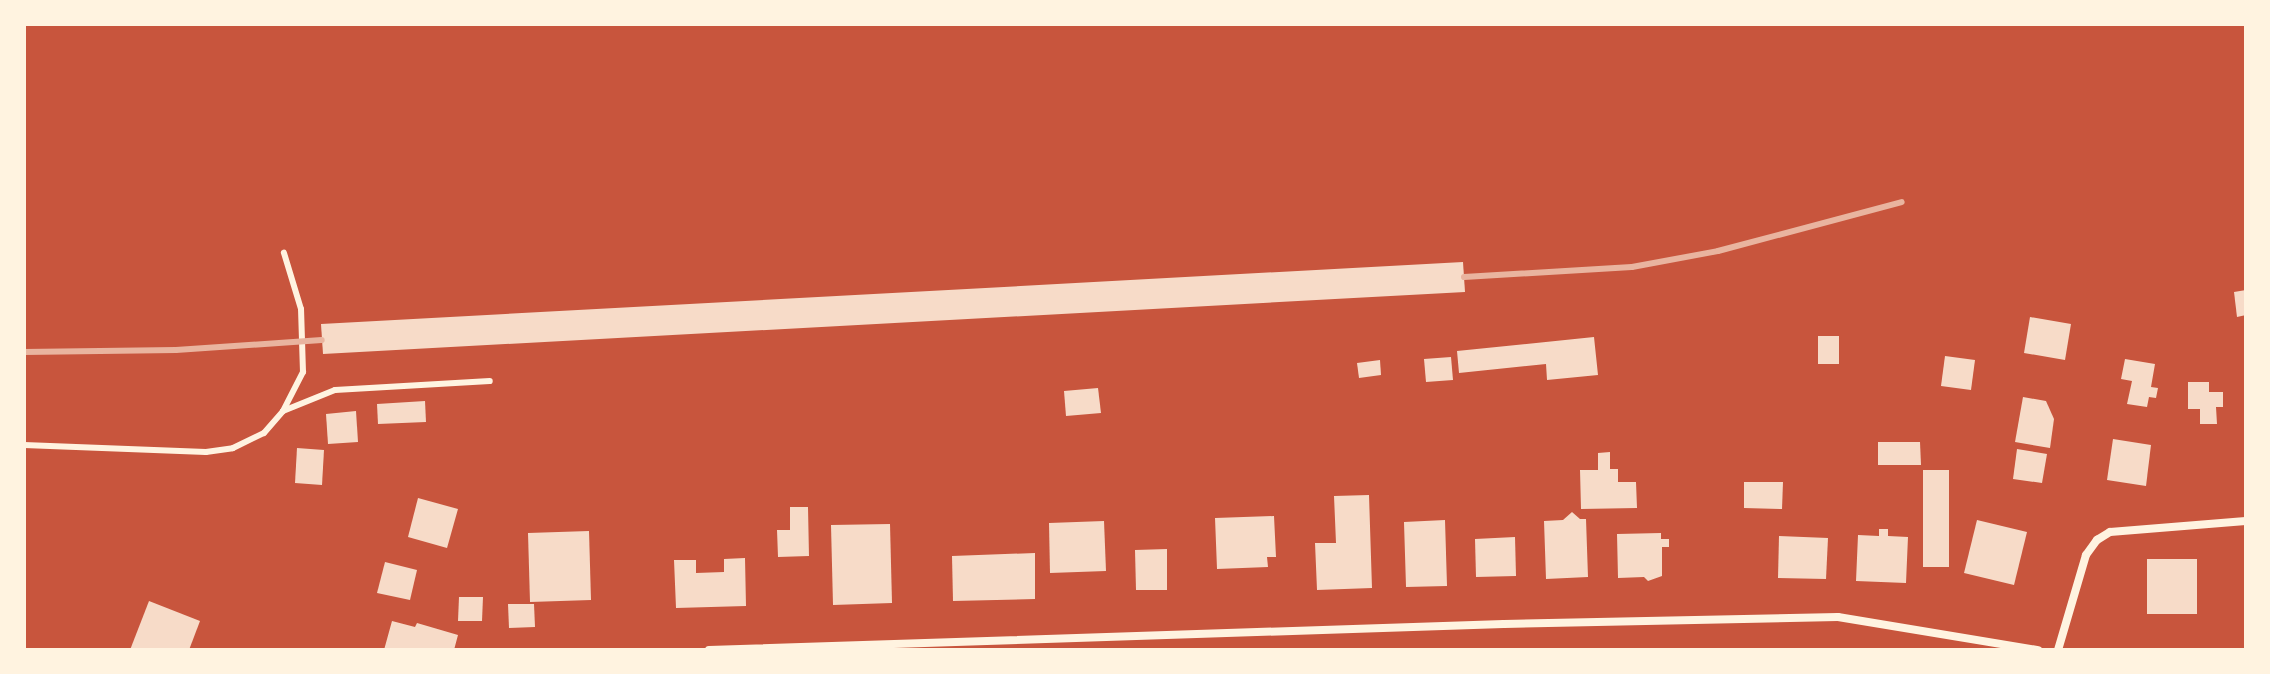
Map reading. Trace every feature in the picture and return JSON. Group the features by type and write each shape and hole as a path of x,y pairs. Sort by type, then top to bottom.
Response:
{"street":[{"path":"2058,650 2086,555 2097,540 2110,532 2246,521"},
{"path":"709,650 1504,624 1838,617 2038,650"}],"lane":[{"path":"24,445 206,452 233,448 264,433 283,411 303,372 305,341 301,309 284,253"},
{"path":"283,411 335,390 490,381"}],"building":[{"path":"1463,262 1465,292 323,354 321,324"},
{"path":"2246,290 2246,315 2237,317 2234,292"},
{"path":"2030,317 2071,324 2065,360 2024,353"},
{"path":"1818,336 1839,336 1839,364 1818,364"},
{"path":"1594,337 1598,375 1547,380 1546,364 1459,373 1457,351"},
{"path":"1945,356 1975,360 1971,390 1941,386"},
{"path":"1451,357 1453,380 1426,382 1424,359"},
{"path":"2125,359 2155,364 2151,387 2158,388 2156,398 2149,397 2147,407 2127,404 2132,381 2121,379"},
{"path":"1380,360 1381,375 1359,378 1357,363"},
{"path":"2188,382 2209,382 2209,392 2223,392 2223,407 2216,407 2217,424 2200,424 2200,409 2188,409"},
{"path":"1098,388 1101,413 1066,416 1064,391"},
{"path":"2023,397 2046,401 2054,419 2050,448 2015,442"},
{"path":"425,401 426,422 378,424 377,404"},
{"path":"356,411 358,442 328,444 326,414"},
{"path":"2113,439 2151,445 2146,486 2107,480"},
{"path":"1878,442 1920,442 1921,465 1878,465"},
{"path":"297,448 324,450 322,485 295,483"},
{"path":"2017,449 2047,454 2042,483 2013,479"},
{"path":"1610,452 1610,469 1618,469 1618,482 1636,482 1637,508 1581,509 1580,470 1598,470 1598,453"},
{"path":"1923,470 1949,470 1949,567 1923,567"},
{"path":"1744,482 1783,482 1782,509 1744,508"},
{"path":"1369,495 1372,588 1317,590 1315,543 1336,543 1334,496"},
{"path":"418,498 458,509 447,548 408,537"},
{"path":"790,507 808,507 809,556 778,557 777,530 790,530"},
{"path":"1572,512 1580,519 1586,519 1588,577 1546,579 1544,521 1563,520"},
{"path":"1274,516 1276,557 1267,557 1268,567 1217,569 1215,518"},
{"path":"1445,520 1447,586 1406,587 1404,522"},
{"path":"1977,520 2027,532 2014,585 1964,573"},
{"path":"1104,521 1106,571 1050,573 1049,523"},
{"path":"890,524 892,603 833,605 831,525"},
{"path":"1879,529 1888,529 1888,536 1908,537 1906,583 1856,581 1858,535 1879,536"},
{"path":"589,531 591,600 530,602 528,533"},
{"path":"1661,533 1661,539 1669,539 1669,547 1662,547 1662,576 1648,581 1644,577 1618,578 1617,534"},
{"path":"1779,536 1828,538 1826,579 1778,578"},
{"path":"1515,537 1516,576 1476,577 1475,539"},
{"path":"1167,549 1167,590 1136,590 1135,550"},
{"path":"1035,553 1035,599 953,601 952,556"},
{"path":"745,558 746,606 676,608 674,560 696,560 696,573 724,572 724,559"},
{"path":"2147,559 2197,559 2197,614 2147,614"},
{"path":"385,562 417,570 410,600 377,593"},
{"path":"459,597 483,597 482,621 458,621"},
{"path":"149,601 200,621 189,650 130,650"},
{"path":"508,604 534,604 535,627 509,628"},
{"path":"392,621 415,627 417,623 458,635 454,650 384,650"}],"railway":[{"path":"1464,277 1632,267 1718,251 1902,202"},
{"path":"24,352 176,350 322,340"}]}
